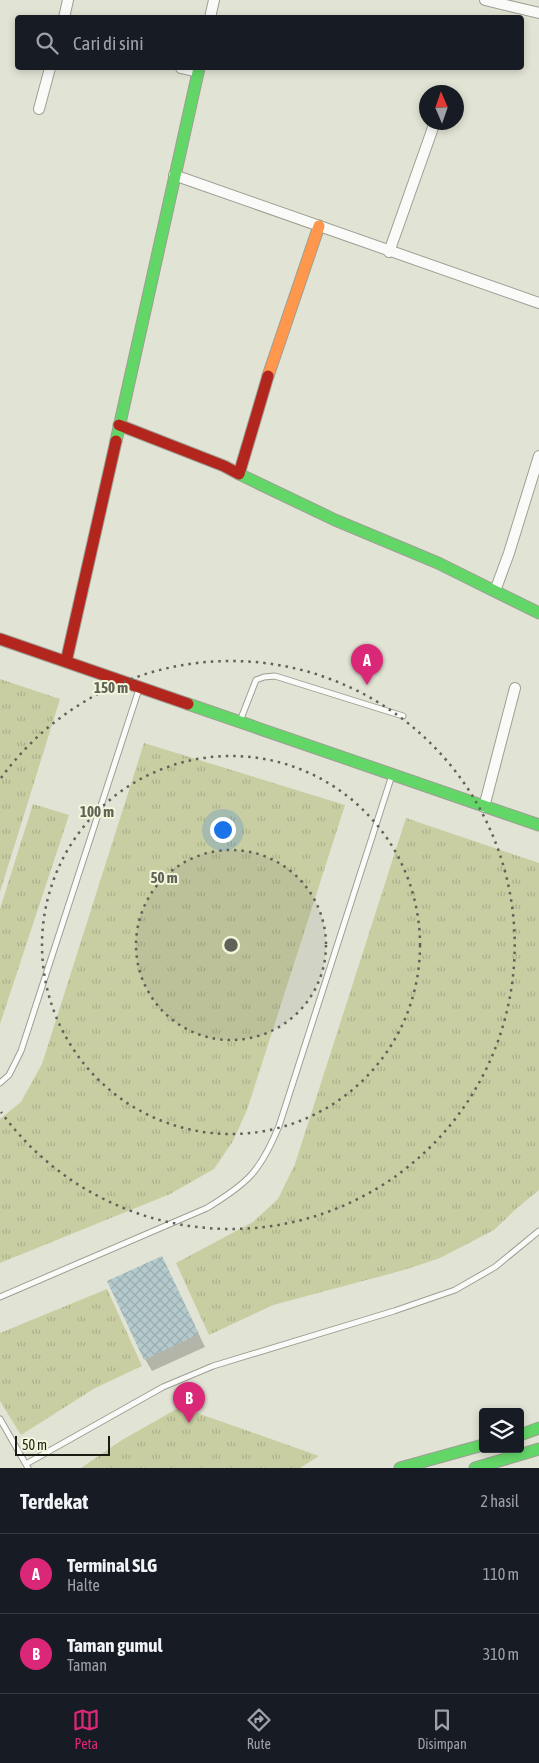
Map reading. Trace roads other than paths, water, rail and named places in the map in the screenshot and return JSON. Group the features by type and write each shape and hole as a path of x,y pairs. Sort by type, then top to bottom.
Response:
{"street":[{"path":"65,15 68,0"},
{"path":"211,15 214,0"},
{"path":"485,0 539,12"},
{"path":"39,109 49,70"},
{"path":"66,662 198,70"},
{"path":"389,252 432,130"},
{"path":"174,175 389,252 539,303"},
{"path":"239,474 263,392 320,226"},
{"path":"119,425 224,466 335,520 438,562 539,613"},
{"path":"495,591 539,456"},
{"path":"0,639 539,825"},
{"path":"484,807 515,688"},
{"path":"524,1434 539,1428"},
{"path":"400,1468 479,1446"},
{"path":"475,1468 539,1449"}],"lane":[{"path":"240,721 256,680 275,676 403,716"},
{"path":"0,1083 9,1075 21,1051 140,687"},
{"path":"0,1297 207,1208 233,1192 253,1175 268,1152 279,1126 392,774"},
{"path":"0,1419 27,1466 155,1391 213,1366 394,1311 455,1290 496,1267 539,1231"}],"place":[{"name":"Terminal SLG","path":"367,685"},
{"name":"Taman gumul","path":"189,1423"}]}
